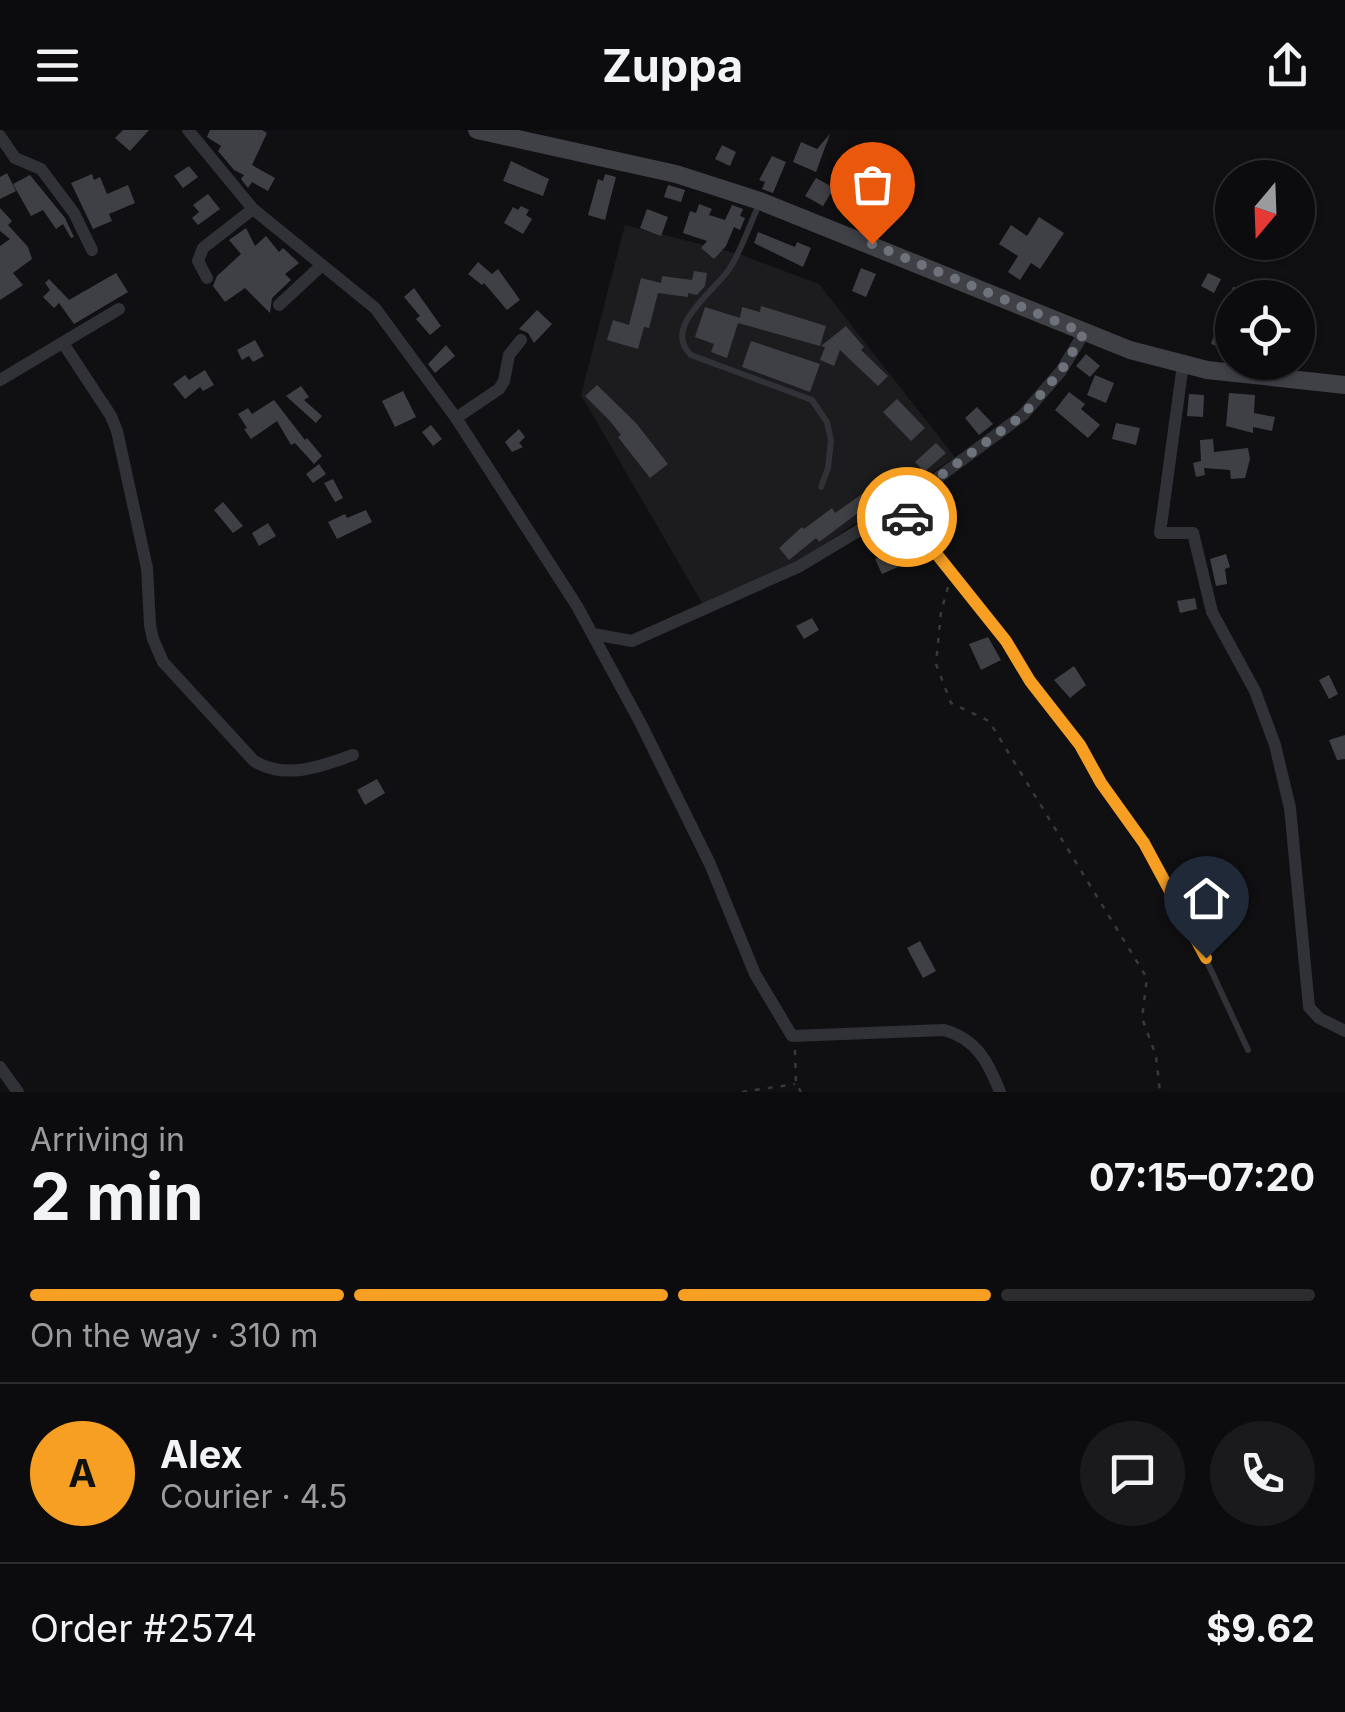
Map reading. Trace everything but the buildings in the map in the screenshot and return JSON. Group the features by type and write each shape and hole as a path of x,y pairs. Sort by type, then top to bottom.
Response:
{"main road":[{"path":"477,130 676,174 760,201 1130,350 1236,375 1345,386"}],"street":[{"path":"188,130 252,209 382,316 456,418 593,634 642,724 710,864 755,974 792,1036 944,1030 965,1036 988,1062 1000,1092"},
{"path":"0,136 15,158 40,169 74,213 92,250"},
{"path":"207,278 198,261 203,248 252,209"},
{"path":"279,305 322,264"},
{"path":"0,380 119,309"},
{"path":"593,634 632,641 798,567 898,507 1023,415 1061,371 1084,333"},
{"path":"456,418 499,389 509,354 521,340"},
{"path":"63,344 111,416 117,432 148,568 150,625 163,662 262,766 292,772 318,768 353,754"},
{"path":"1182,364 1160,533 1194,534 1212,612 1254,691 1275,745 1290,808 1310,1006 1319,1018 1345,1031"},
{"path":"0,1067 18,1092"}],"lane":[{"path":"760,201 732,265 688,318 683,341 691,355 812,400 826,422 831,441 822,487"},
{"path":"898,507 952,571 1080,745 1101,783 1144,843 1191,927 1248,1050"}],"path":[{"path":"952,571 941,612 936,664 951,703 989,721 1146,978 1142,1018 1156,1056 1160,1092"},
{"path":"792,1036 797,1058 796,1084 801,1092"},
{"path":"742,1092 796,1084"}],"shaded area":[{"path":"625,225 739,254 819,284 955,457 797,562 702,603 581,395"}],"way so far":[{"path":"872,244 1084,333 1044,394 1023,415 898,507 907,517"}],"route":[{"path":"907,517 1006,641 1030,681 1080,745 1101,783 1144,843 1206,958"}]}
